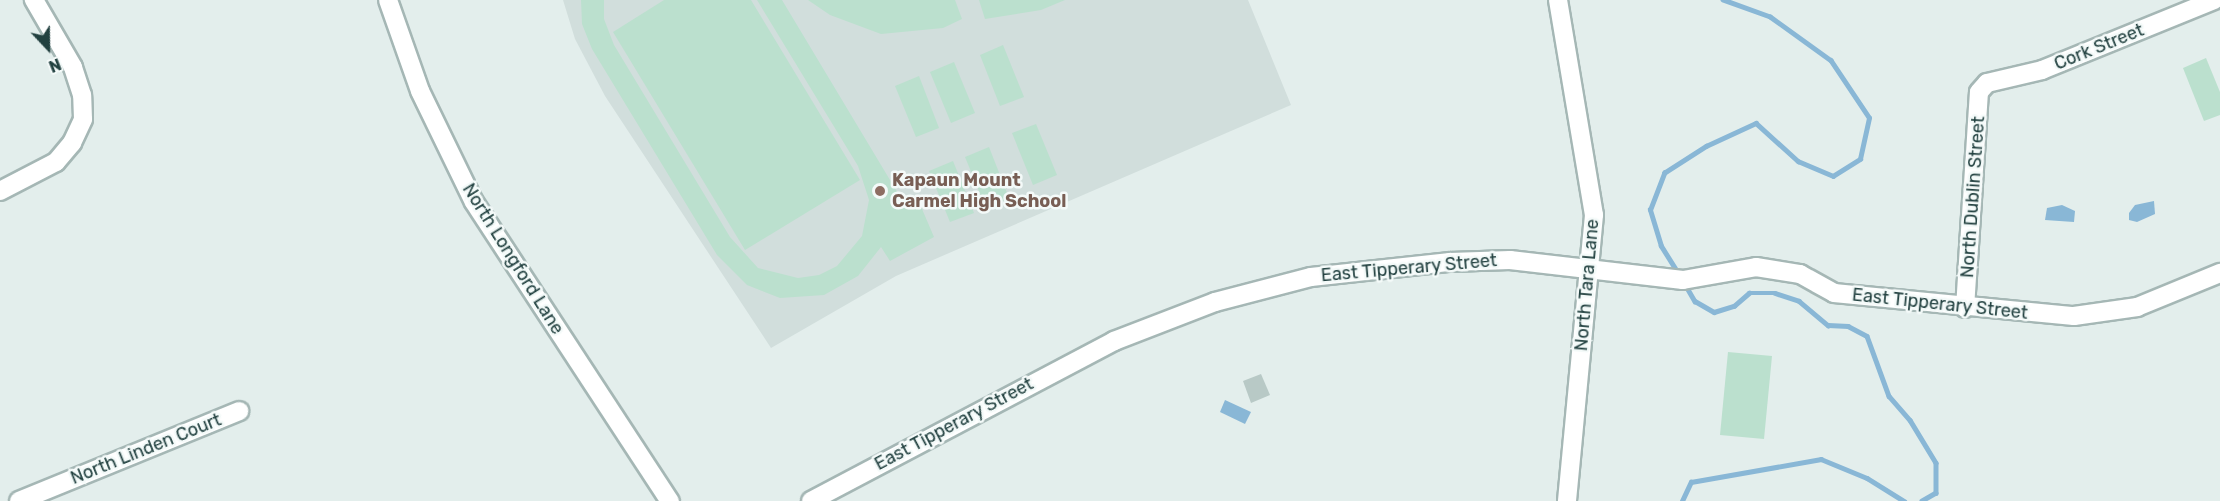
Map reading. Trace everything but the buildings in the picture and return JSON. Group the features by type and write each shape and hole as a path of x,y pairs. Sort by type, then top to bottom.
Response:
{"street":[{"path":"0,191 56,162 72,143 83,119 82,95 73,67 34,0"},
{"name":"North Longford Lane","path":"388,0 420,91 474,202 670,501"},
{"name":"North Tara Lane","path":"1558,0 1594,215 1567,501"},
{"name":"Cork Street","path":"1983,87 2001,78 2052,66 2214,0"},
{"name":"North Dublin Street","path":"1965,309 1978,92 1983,87"},
{"name":"East Tipperary Street","path":"811,501 1114,341 1215,302 1311,277 1450,262 1510,260 1683,280 1756,267 1800,274 1834,293 1965,309 2101,315 2137,307 2220,273"},
{"name":"North Linden Court","path":"19,501 239,411"}],"shaded area":[{"name":"Kapaun Mount Carmel High School","path":"563,0 1248,0 1291,105 896,276 771,348 605,96 575,39"}],"green space":[{"path":"581,0 604,0 604,19 614,45 730,237 758,268 798,278 819,275 837,266 862,236 869,200 858,166 757,0 782,0 902,200 916,195 934,237 890,261 881,247 858,276 824,295 780,298 747,285 717,255 592,49 582,24"},
{"path":"664,0 751,0 860,180 745,250 613,32"},
{"path":"808,0 955,0 962,19 943,28 881,34 830,15"},
{"path":"979,0 1065,0 1041,10 985,19"},
{"path":"1003,45 1024,97 1000,106 980,55"},
{"path":"2206,58 2220,92 2220,115 2204,121 2183,68"},
{"path":"954,62 975,113 951,123 930,72"},
{"path":"919,76 939,128 916,137 895,86"},
{"path":"1036,124 1057,175 1033,185 1012,133"},
{"path":"989,147 1009,198 986,208 965,157"},
{"path":"953,161 974,213 950,222 929,171"},
{"path":"1728,352 1772,356 1764,439 1720,435"}],"water":[{"path":"2154,201 2155,214 2137,222 2129,220 2129,213 2135,205"},
{"path":"2062,205 2075,211 2074,222 2045,220 2047,208"},
{"path":"1225,400 1251,412 1245,424 1220,412"}],"waterway":[{"path":"1679,275 1661,246 1650,210 1664,173 1706,146 1756,123 1798,161 1833,176 1860,159 1869,118 1831,61 1770,17 1723,0"},
{"path":"1685,284 1695,301 1714,312 1734,306 1749,293 1775,293 1799,301 1828,325 1848,326 1867,336 1889,396 1910,420 1936,463 1936,493 1922,501"},
{"path":"1682,501 1691,482 1821,459 1867,478 1904,501"}],"place":[{"name":"Kapaun Mount Carmel High School","path":"880,191"}]}
